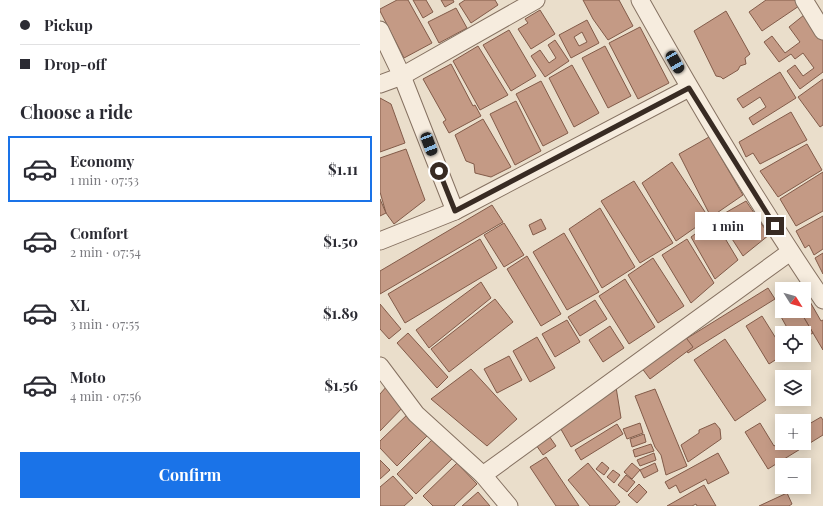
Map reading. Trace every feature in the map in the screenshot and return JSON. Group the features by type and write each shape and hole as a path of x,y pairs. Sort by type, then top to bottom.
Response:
{"street":[{"path":"380,84 402,76 536,0"},
{"path":"640,0 689,88 790,252 823,300"},
{"path":"804,0 823,31"},
{"path":"380,30 402,76 455,211"},
{"path":"380,241 455,211 689,88"},
{"path":"483,475 790,252"},
{"path":"380,366 416,414 483,475 509,506"}],"building":[{"path":"397,0 408,0 432,43 404,58 380,11 380,9"},
{"path":"413,0 426,0 433,12 423,18"},
{"path":"441,0 453,0 454,2 445,7"},
{"path":"465,0 495,0 498,5 471,23 459,4"},
{"path":"583,0 619,0 633,26 608,40 593,19"},
{"path":"766,0 795,0 799,6 762,31 749,12"},
{"path":"456,8 467,28 439,43 428,22"},
{"path":"540,10 555,34 531,49 518,29 528,23 525,19"},
{"path":"726,11 750,54 745,58 746,64 740,66 738,70 723,79 716,76 694,31"},
{"path":"809,11 823,30 823,72 800,89 787,71 795,65 803,76 814,68 803,53 795,59 791,54 779,62 764,42 772,36 785,53 800,42 789,27"},
{"path":"587,20 599,43 571,58 559,35","holes":["582,32 587,42 579,46 574,37"]},
{"path":"640,27 669,83 638,99 609,43"},
{"path":"509,30 536,76 511,91 483,45"},
{"path":"555,40 569,61 545,77 531,56 540,50 549,63 556,58 548,45"},
{"path":"478,46 508,95 480,110 453,61"},
{"path":"605,46 631,96 608,108 582,58"},
{"path":"451,64 473,106 475,105 481,116 449,133 443,122 446,120 423,79"},
{"path":"572,65 599,113 574,127 549,78"},
{"path":"780,72 796,98 753,125 749,118 766,107 760,97 743,108 737,99"},
{"path":"823,79 823,125 820,127 798,97"},
{"path":"541,81 568,133 543,146 516,94"},
{"path":"380,98 391,104 405,143 380,152"},
{"path":"516,101 541,151 515,165 490,114"},
{"path":"791,112 807,140 760,164 753,153 746,157 739,142"},
{"path":"483,119 511,167 491,177 475,173 474,164 466,161 455,135"},
{"path":"709,137 743,195 711,217 679,154"},
{"path":"807,144 822,170 778,197 760,171"},
{"path":"406,149 425,200 394,224 386,213 380,192 380,158"},
{"path":"672,162 709,218 676,241 642,183"},
{"path":"823,172 823,211 796,226 780,199"},
{"path":"634,181 673,243 640,263 601,201"},
{"path":"380,199 386,213 380,216"},
{"path":"746,201 769,235 743,256 718,217"},
{"path":"492,205 503,222 380,294 380,271"},
{"path":"600,208 635,267 602,288 569,229"},
{"path":"823,216 823,249 814,255 809,245 805,248 796,231"},
{"path":"541,219 546,229 533,235 529,225"},
{"path":"714,220 738,260 715,279 691,237"},
{"path":"504,223 524,255 504,267 484,235"},
{"path":"564,233 599,292 567,310 533,252"},
{"path":"480,239 497,268 405,323 388,294"},
{"path":"687,239 714,283 691,303 662,255"},
{"path":"823,253 823,274 815,258"},
{"path":"527,256 561,314 541,326 507,269"},
{"path":"653,258 684,306 658,323 628,275"},
{"path":"625,279 655,327 629,344 599,296"},
{"path":"481,282 491,298 429,348 416,330"},
{"path":"768,288 775,299 688,353 681,342"},
{"path":"495,299 513,322 449,372 431,349"},
{"path":"595,300 607,319 580,336 568,317"},
{"path":"380,304 401,329 389,339 380,329"},
{"path":"811,304 821,321 823,320 823,350 811,330 811,326 809,326 804,318 811,318"},
{"path":"762,316 775,337 775,360 769,364 746,326"},
{"path":"782,318 804,318 809,326 786,326"},
{"path":"567,320 580,342 555,357 542,334"},
{"path":"610,326 624,348 603,362 589,340"},
{"path":"408,333 448,377 437,388 397,343"},
{"path":"684,335 693,347 650,379 641,367"},
{"path":"537,337 555,368 530,382 513,351"},
{"path":"725,339 766,400 735,421 694,360"},
{"path":"509,356 522,380 497,393 484,369"},
{"path":"471,369 517,419 487,446 431,399"},
{"path":"387,386 406,404 380,431 380,394"},
{"path":"616,387 621,418 571,447 558,424"},
{"path":"655,389 687,466 666,475 661,455 655,447 635,396"},
{"path":"411,411 431,432 397,466 380,448 380,441"},
{"path":"821,417 823,420 823,435 811,442 811,423"},
{"path":"640,423 643,433 627,439 623,429"},
{"path":"715,423 720,429 721,439 688,462 681,445 699,433 699,430"},
{"path":"760,423 775,450 799,450 786,458 775,458 775,465 768,469 745,432"},
{"path":"617,424 623,434 581,460 575,450"},
{"path":"547,433 556,446 543,455 534,442"},
{"path":"644,434 646,442 632,447 630,439"},
{"path":"435,437 454,457 416,494 397,474"},
{"path":"651,444 654,451 635,457 633,450"},
{"path":"654,453 656,460 640,466 637,460"},
{"path":"718,453 729,473 708,484 706,479 680,493 676,485 669,489 665,482"},
{"path":"546,457 579,506 556,506 530,467"},
{"path":"380,460 390,470 380,479"},
{"path":"602,462 609,468 604,475 596,469"},
{"path":"457,463 477,484 454,506 433,506 423,496"},
{"path":"588,463 620,502 615,506 590,506 568,480"},
{"path":"632,463 640,470 632,479 624,472"},
{"path":"655,463 658,471 644,478 640,470"},
{"path":"613,470 620,475 614,483 607,477"},
{"path":"626,475 635,482 627,492 618,485"},
{"path":"393,476 413,498 404,506 380,506 380,487"},
{"path":"639,484 647,492 637,503 628,495"},
{"path":"704,485 716,506 697,506 696,504 692,506 667,506"},
{"path":"478,492 490,506 462,506"},
{"path":"785,494 787,494 792,504 789,506 759,506"}],"route":[{"path":"439,171 455,211 689,88 775,226"}]}
